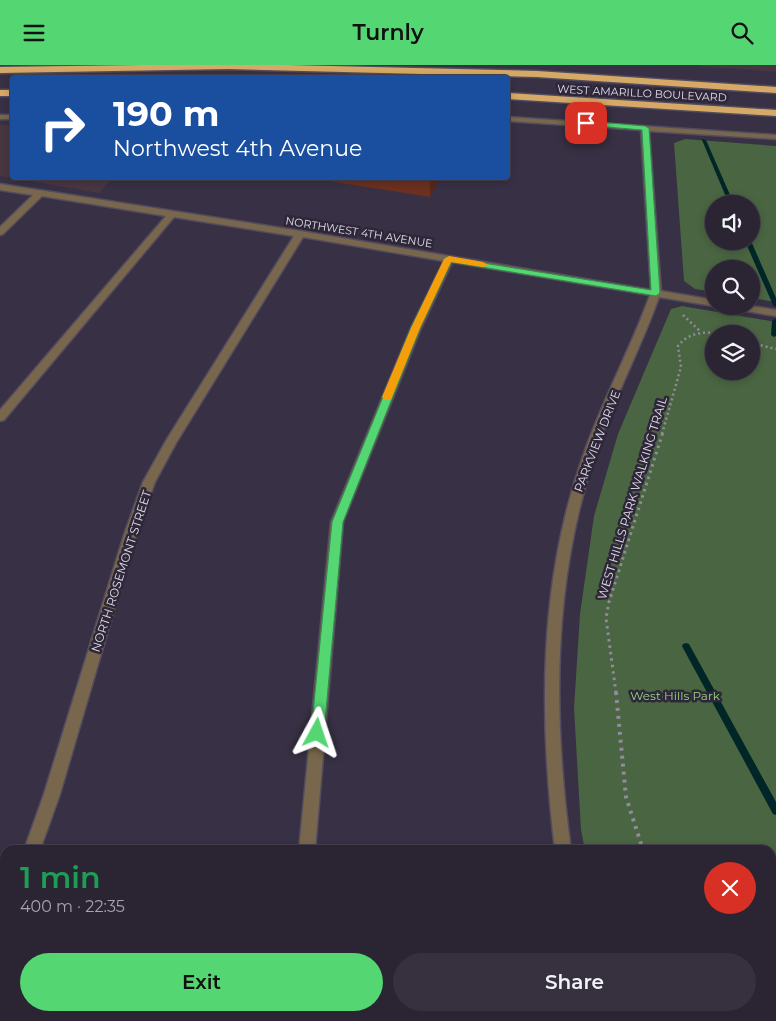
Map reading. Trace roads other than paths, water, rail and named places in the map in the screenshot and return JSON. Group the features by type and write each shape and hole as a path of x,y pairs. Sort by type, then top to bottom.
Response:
{"highway":[{"name":"WEST AMARILLO BOULEVARD","path":"0,70 238,66 537,74 776,90"},
{"name":"WEST AMARILLO BOULEVARD","path":"510,96 776,113"}],"street":[{"path":"510,119 776,137"},
{"name":"PARKVIEW DRIVE","path":"562,845 553,773 550,675 554,612 573,506 589,457 609,406 648,319 656,293 645,128"},
{"name":"NORTHWEST 4TH AVENUE","path":"0,187 300,234 705,301"},
{"path":"0,232 39,194"},
{"path":"0,417 171,215"},
{"name":"NORTH ROSEMONT STREET","path":"34,845 52,793 127,545 149,482 171,442 300,234"},
{"path":"307,845 337,522 416,328 449,259"},
{"path":"760,310 776,313"}],"waterway":[{"path":"699,120 700,125"},
{"path":"704,140 728,195"},
{"path":"752,250 776,305"},
{"path":"774,335 775,321"},
{"path":"686,646 776,811"}],"park label":[{"name":"West Hills Park","path":"675,695"}]}
